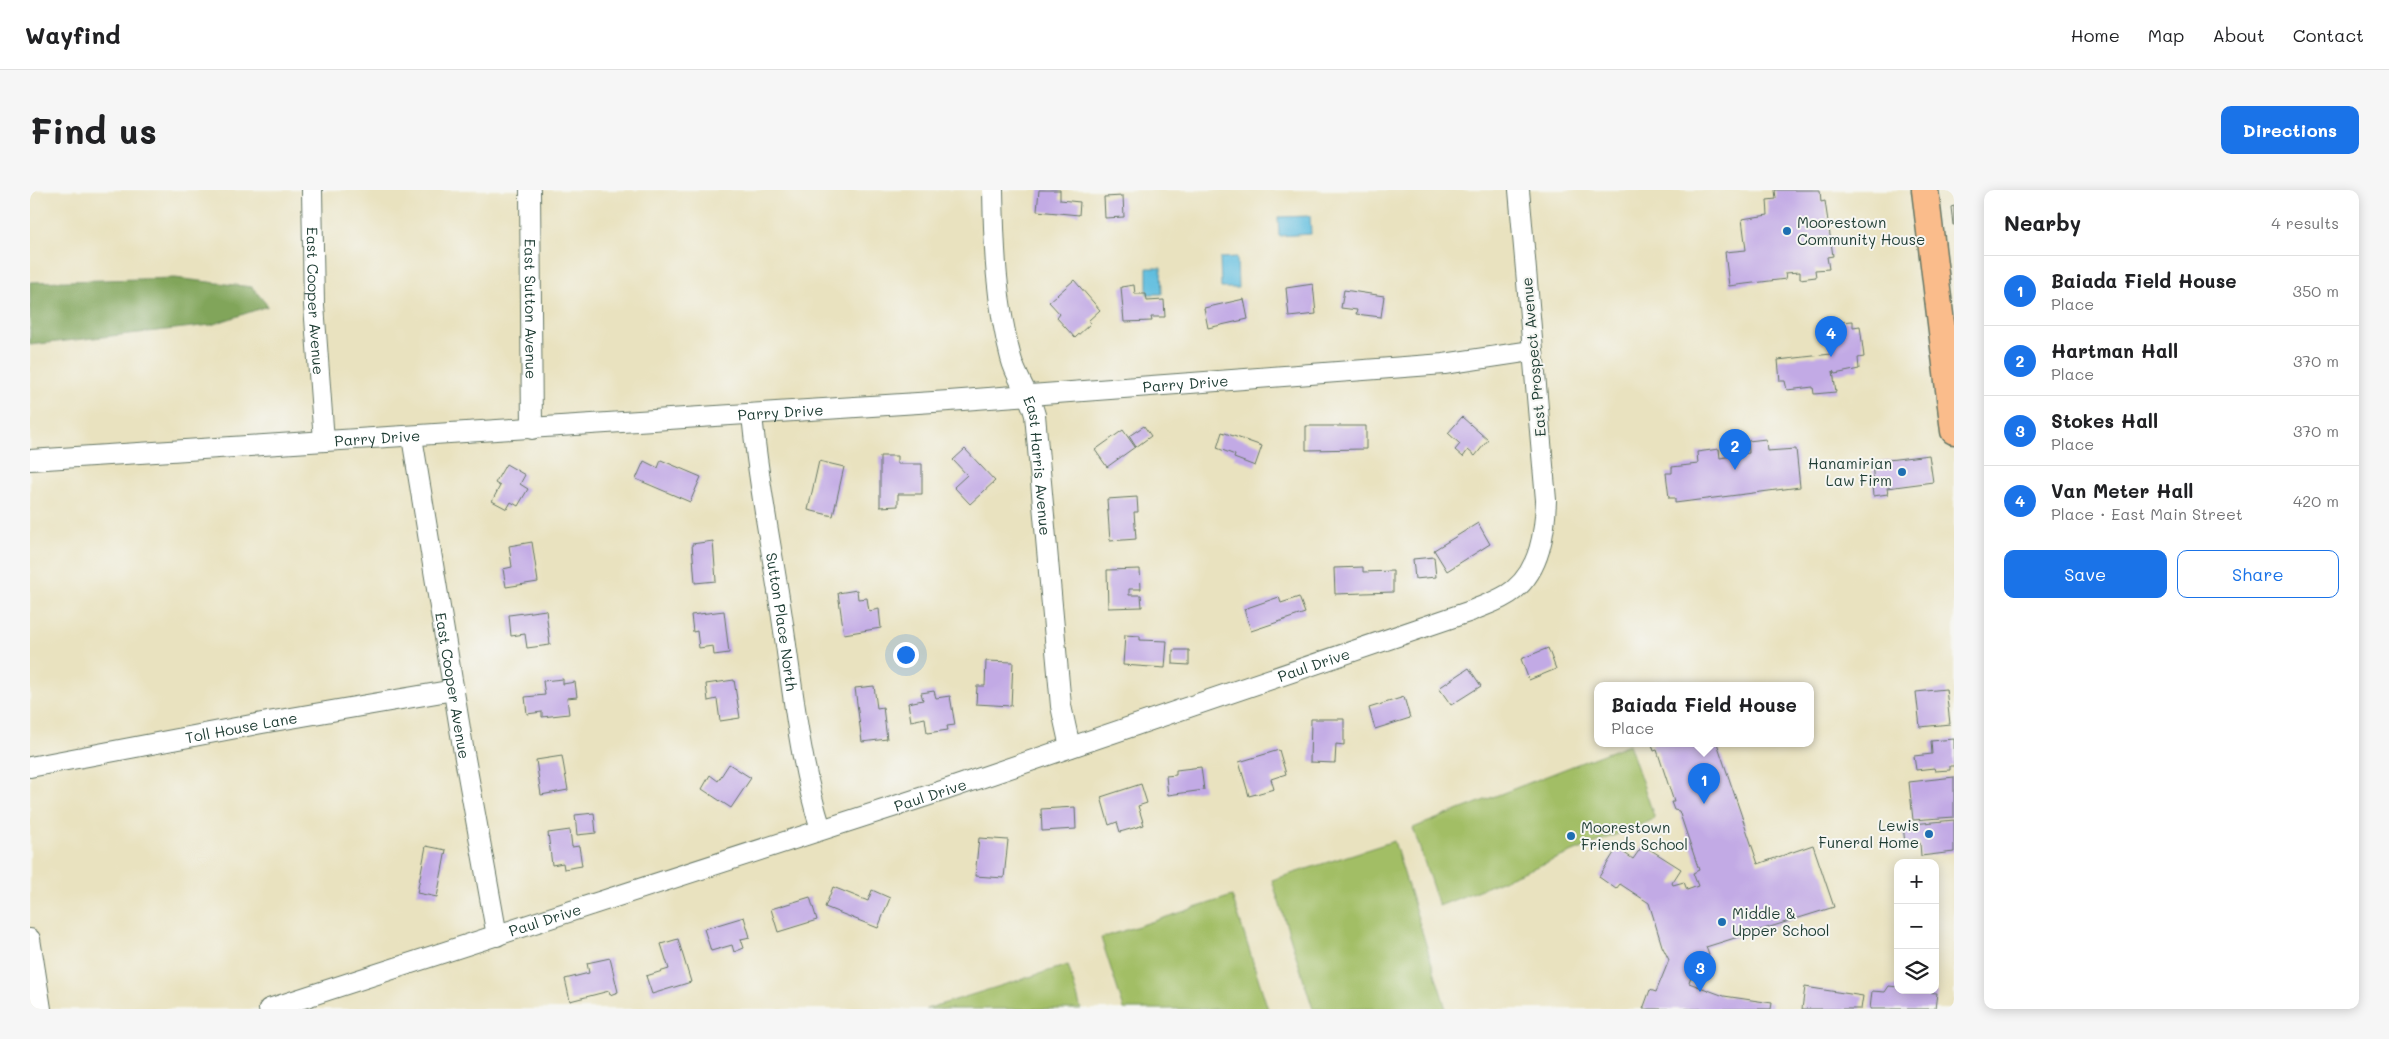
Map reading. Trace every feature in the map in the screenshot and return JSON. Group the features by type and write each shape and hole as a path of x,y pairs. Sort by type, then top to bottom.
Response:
{"main road":[{"path":"1925,190 1954,431"}],"street":[{"name":"East Cooper Avenue","path":"312,190 313,289 324,441"},
{"name":"East Sutton Avenue","path":"530,190 532,429"},
{"name":"East Harris Avenue","path":"993,190 995,260 1004,328 1011,361 1028,395 1034,415 1061,706 1070,747"},
{"name":"East Prospect Avenue","path":"1519,190 1546,500 1545,524"},
{"name":"Parry Drive","path":"30,460 412,437 1028,395 1444,364 1532,351"},
{"name":"Sutton Place North","path":"752,414 758,470 796,710 812,804 821,830"},
{"name":"East Cooper Avenue","path":"412,437 497,936"},
{"name":"Paul Drive","path":"270,1009 948,789 1426,626 1501,598 1514,590 1530,570 1541,543 1545,524"},
{"name":"Toll House Lane","path":"30,767 280,720 454,690"},
{"path":"30,939 40,1009"}],"green space":[{"path":"175,278 252,287 268,306 211,325 30,345 30,282"},
{"path":"1621,747 1630,747 1655,819 1439,906 1413,828"},
{"path":"1394,841 1446,1009 1313,1009 1272,880"},
{"path":"1232,896 1268,1009 1124,1009 1101,938"},
{"path":"1068,965 1081,1009 926,1009"}],"water":[{"path":"1310,216 1311,234 1279,236 1278,217"},
{"path":"1237,257 1238,288 1221,288 1220,258"},
{"path":"1147,268 1161,268 1162,294 1147,294"}],"building":[{"path":"1039,190 1060,190 1060,200 1080,202 1079,215 1037,211"},
{"name":"Moorestown Community House","path":"1775,190 1820,190 1821,202 1825,201 1833,256 1827,257 1829,269 1815,270 1816,277 1800,279 1800,272 1785,273 1786,279 1729,286 1725,252 1746,250 1742,219 1768,215 1767,200 1776,199"},
{"path":"1123,196 1124,217 1105,218 1104,197"},
{"path":"1954,206 1954,225 1953,225 1951,207"},
{"path":"1074,280 1100,310 1088,321 1091,323 1075,338 1057,318 1060,314 1049,302"},
{"path":"1313,284 1316,314 1289,317 1286,288"},
{"path":"1134,285 1135,294 1146,294 1147,301 1164,300 1165,317 1151,317 1152,321 1124,322 1121,287"},
{"path":"1344,290 1384,296 1381,317 1356,314 1357,310 1341,308"},
{"path":"1244,299 1248,319 1208,328 1204,308"},
{"path":"1853,321 1853,327 1860,326 1864,357 1858,358 1859,369 1835,374 1833,371 1836,392 1814,394 1813,387 1787,390 1785,381 1780,381 1778,360 1831,354 1828,329 1839,328 1839,322"},
{"path":"1462,417 1488,440 1475,456 1468,450 1463,457 1455,450 1460,444 1448,433"},
{"path":"1144,426 1151,436 1136,447 1129,436"},
{"path":"1306,426 1366,426 1366,449 1306,450"},
{"path":"1123,430 1135,447 1107,467 1095,450"},
{"path":"1222,432 1262,446 1255,466 1234,458 1235,455 1217,448"},
{"path":"1766,439 1767,451 1796,449 1800,487 1675,503 1675,498 1669,498 1666,473 1672,473 1672,467 1698,464 1697,452 1719,449 1720,458 1749,453 1748,441"},
{"path":"965,449 995,481 970,504 954,487 967,475 953,460"},
{"name":"Hanamirian Law Firm","path":"1929,455 1933,482 1887,488 1888,494 1873,496 1872,462"},
{"path":"880,456 897,456 897,464 922,464 922,494 898,494 898,506 880,507"},
{"path":"661,460 701,477 690,502 636,479 644,461 658,468"},
{"path":"819,461 844,467 833,516 808,510"},
{"path":"506,464 525,475 520,484 528,489 518,506 511,502 507,509 492,501 500,486 495,483"},
{"path":"1137,497 1138,512 1134,512 1136,539 1110,541 1107,499"},
{"path":"1478,523 1490,544 1447,571 1434,550"},
{"path":"713,541 716,581 695,583 692,544"},
{"path":"532,542 538,582 506,587 503,569 512,567 509,546"},
{"path":"1434,557 1436,577 1415,579 1413,559"},
{"path":"1363,567 1363,572 1393,571 1393,592 1335,594 1334,568"},
{"path":"1140,569 1141,589 1129,589 1129,595 1141,595 1142,607 1108,608 1107,570"},
{"path":"857,590 858,599 867,598 869,611 879,609 881,628 844,634 838,593"},
{"path":"1279,597 1281,603 1299,597 1305,613 1251,631 1244,609"},
{"path":"546,610 550,645 527,648 525,634 511,636 509,615"},
{"path":"724,611 729,653 714,655 713,646 699,648 697,631 693,632 691,615"},
{"path":"1125,635 1140,636 1140,640 1167,641 1165,668 1123,665"},
{"path":"1548,648 1556,669 1529,680 1521,659"},
{"path":"1173,650 1189,650 1189,665 1173,664"},
{"path":"986,661 1013,662 1011,706 976,704 977,686 985,686"},
{"path":"1469,668 1481,686 1451,705 1439,688"},
{"path":"563,679 563,684 575,682 577,697 567,698 569,714 542,717 542,712 527,714 525,697 545,695 543,681"},
{"path":"734,680 740,718 720,721 717,699 708,701 706,684"},
{"path":"874,686 877,708 883,707 887,739 862,742 855,688"},
{"path":"1946,689 1950,724 1920,727 1916,692"},
{"path":"934,691 936,698 950,696 955,725 947,726 948,730 927,733 925,718 911,721 908,703 923,700 921,693"},
{"path":"1404,697 1410,718 1375,729 1369,708"},
{"path":"1311,719 1344,719 1344,745 1336,744 1335,763 1310,762"},
{"path":"1954,739 1954,766 1950,766 1950,770 1935,771 1934,768 1916,770 1914,756 1932,754 1931,741"},
{"name":"Middle & Upper School","path":"1653,747 1718,747 1758,864 1813,845 1834,907 1706,947 1709,955 1698,959 1689,983 1724,996 1772,1003 1771,1009 1643,1009 1650,990 1656,992 1669,960 1662,946 1649,903 1620,884 1616,889 1599,877 1617,848 1633,859 1643,845 1681,869 1672,883 1673,885 1684,882 1687,890 1698,886 1693,873 1699,870 1679,811 1674,810 1671,802 1674,802 1657,750 1654,751"},
{"path":"1279,750 1286,774 1271,779 1274,789 1249,796 1239,762"},
{"path":"562,756 568,790 541,795 536,760"},
{"path":"729,764 751,778 731,808 702,789 710,775 718,781"},
{"path":"1201,767 1204,790 1168,795 1166,776 1176,775 1176,770"},
{"path":"1954,777 1954,817 1913,820 1909,782"},
{"path":"1141,784 1147,803 1138,806 1144,825 1120,832 1117,822 1109,825 1101,797"},
{"path":"1075,807 1076,829 1042,831 1041,809"},
{"path":"594,813 596,833 577,835 575,815"},
{"name":"Lewis Funeral Home","path":"1954,820 1954,852 1921,856 1920,843 1905,844 1903,825"},
{"path":"570,830 572,847 579,846 582,866 564,869 563,863 552,865 548,833"},
{"path":"979,838 1008,840 1004,878 975,876"},
{"path":"426,846 446,850 437,897 417,893"},
{"path":"833,887 868,901 872,890 890,898 878,928 825,907"},
{"path":"810,897 817,920 778,932 771,909"},
{"path":"744,917 750,937 741,939 744,948 734,952 732,945 711,951 704,929"},
{"path":"678,939 691,982 652,994 646,976 669,969 661,944"},
{"path":"610,958 618,992 610,995 609,991 570,1001 565,979 589,973 587,963"},
{"path":"1889,986 1894,987 1894,994 1937,994 1935,1009 1870,1009 1872,991 1885,992"},
{"path":"1805,987 1863,996 1861,1009 1802,1009"}],"place":[{"name":"Moorestown Community House","path":"1787,231"},
{"name":"Van Meter Hall","path":"1831,357"},
{"name":"Hartman Hall","path":"1735,470"},
{"name":"Hanamirian Law Firm","path":"1902,472"},
{"name":"Baiada Field House","path":"1704,804"},
{"name":"Lewis Funeral Home","path":"1929,834"},
{"name":"Moorestown Friends School","path":"1571,836"},
{"name":"Middle & Upper School","path":"1722,922"},
{"name":"Stokes Hall","path":"1700,992"}]}
